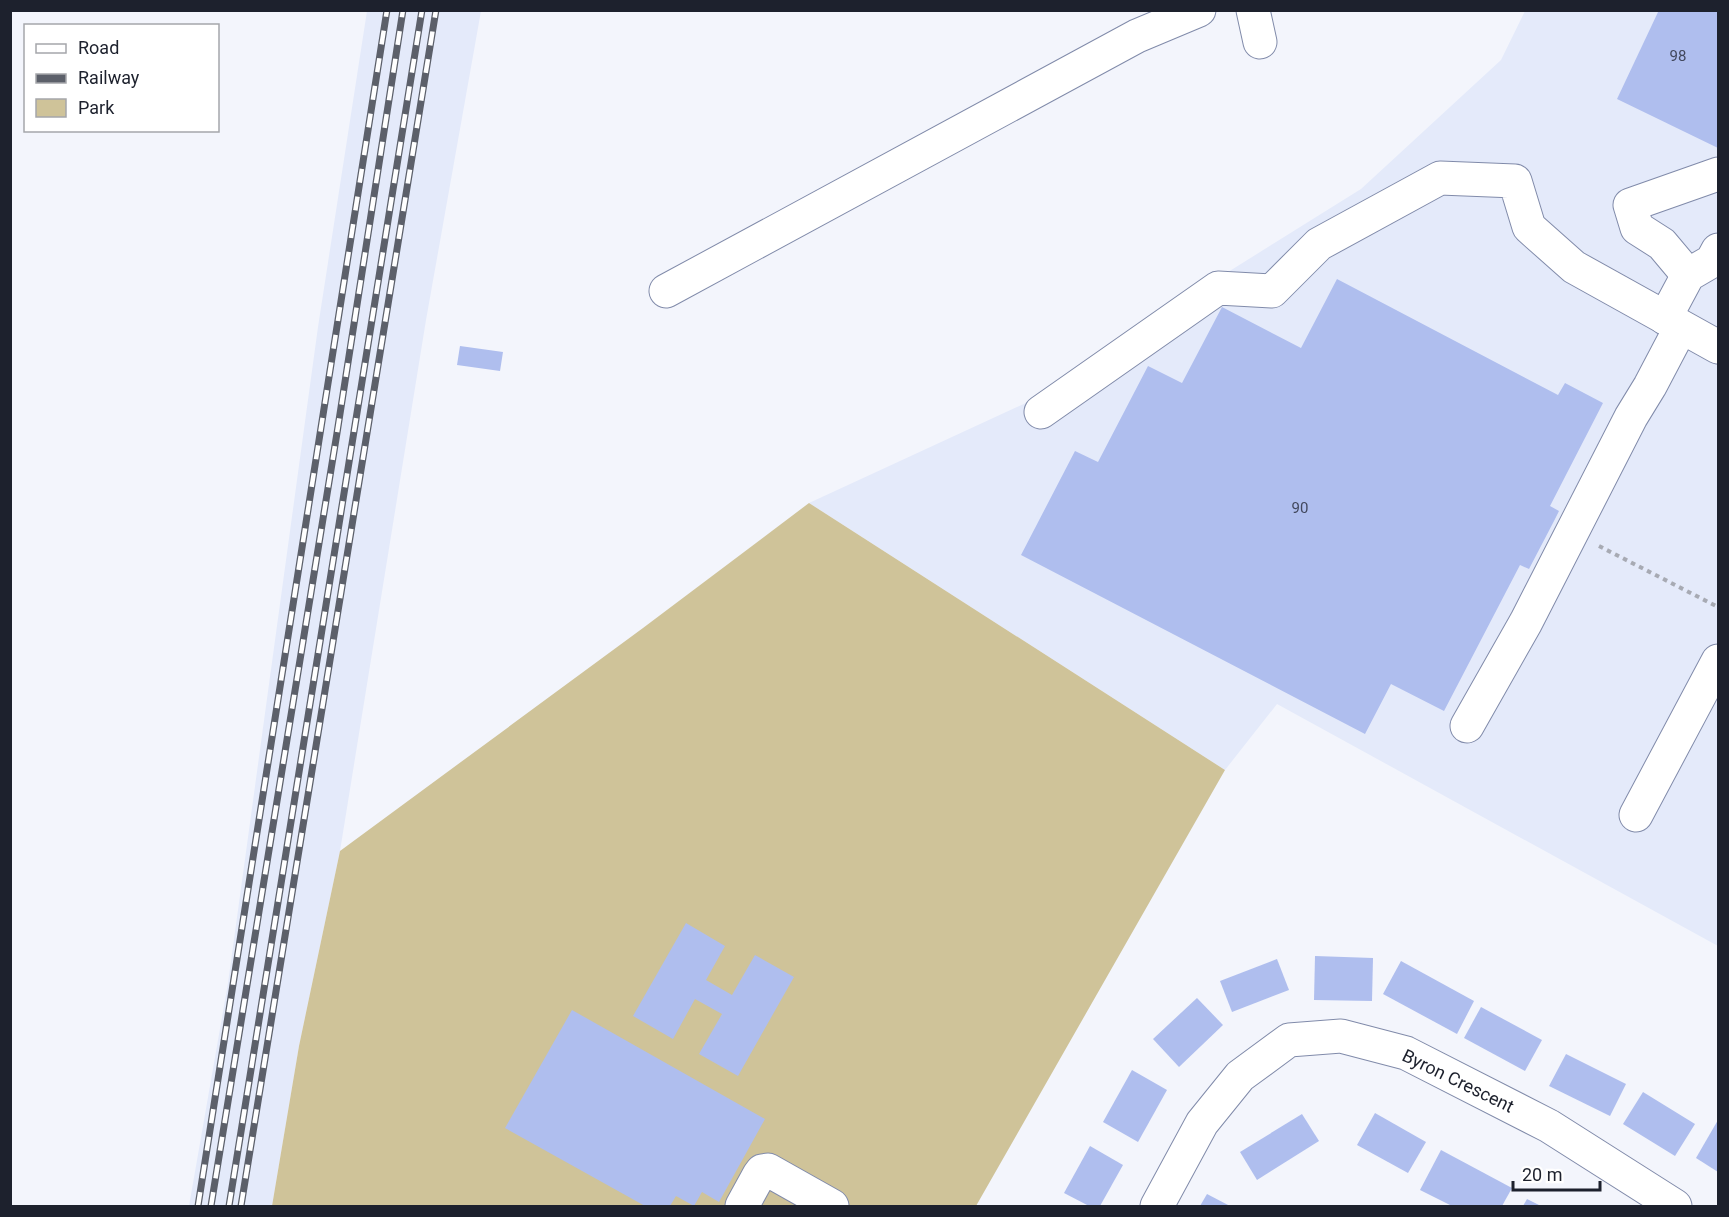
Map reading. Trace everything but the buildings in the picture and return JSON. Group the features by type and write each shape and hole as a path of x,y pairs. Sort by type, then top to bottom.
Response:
{"street":[{"path":"666,291 1137,36 1199,10"},
{"path":"1253,10 1260,42"},
{"path":"1467,726 1497,676 1631,417 1650,386 1673,323 1709,263 1662,244 1637,228 1630,205 1719,174"},
{"path":"1041,412 1218,288 1272,291 1319,244 1440,178 1515,181 1529,227 1574,267 1719,347"},
{"path":"1636,815 1719,661"},
{"name":"Byron Crescent","path":"1157,1206 1202,1123 1240,1076 1289,1040 1341,1036 1406,1053 1549,1125 1675,1206"},
{"path":"742,1206 759,1174 768,1170 832,1206"}],"path":[{"path":"1573,532 1719,607"}],"shaded area":[{"path":"367,11 481,11 426,320 340,851 299,1046 272,1206 189,1206 228,983 318,327"},
{"path":"1525,11 1718,11 1718,946 1277,704 1225,770 809,503 1041,396 1180,302 1361,189 1501,60"}],"green space":[{"path":"809,503 1225,770 976,1206 272,1206 299,1046 340,851"}],"railway":[{"path":"198,1206 387,10"},
{"path":"211,1206 337,433 403,10"},
{"path":"229,1206 422,10"},
{"path":"241,1206 436,10"}]}
